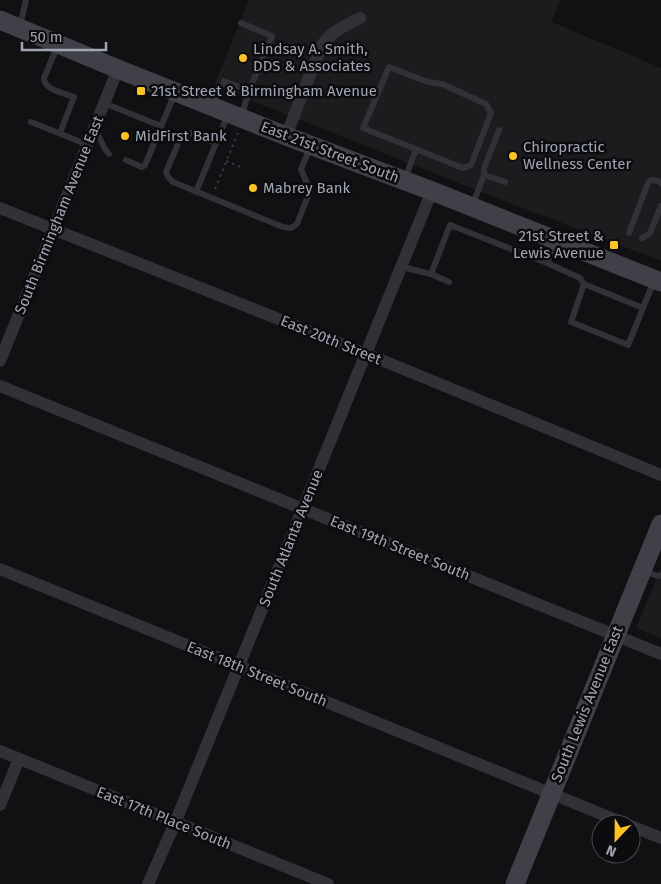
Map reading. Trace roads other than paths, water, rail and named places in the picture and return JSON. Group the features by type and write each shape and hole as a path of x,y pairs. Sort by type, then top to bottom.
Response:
{"main road":[{"name":"East 21st Street South","path":"0,20 175,92 230,118 286,136 405,180 658,281"},
{"name":"South Lewis Avenue East","path":"515,884 661,524"}],"street":[{"path":"286,136 321,47 327,38 337,30 360,18"},
{"name":"South Birmingham Avenue East","path":"0,361 118,69"},
{"name":"South Atlanta Avenue","path":"148,884 239,667 432,191"},
{"name":"East 20th Street","path":"0,208 661,474"},
{"name":"East 19th Street South","path":"0,386 661,654"},
{"name":"East 18th Street South","path":"0,569 602,814"},
{"name":"East 17th Place South","path":"0,751 328,884"},
{"path":"0,805 19,759"},
{"path":"641,830 661,838"}],"lane":[{"path":"20,28 26,0"},
{"path":"196,192 215,143 249,92 272,36 241,23"},
{"path":"58,43 44,82 48,87 74,97 60,134"},
{"path":"389,68 428,82 442,84 486,104 491,113 471,165 463,168 416,149 363,128 389,68"},
{"path":"230,118 224,81 249,92"},
{"path":"126,160 142,167 145,165 175,92"},
{"path":"104,102 161,126"},
{"path":"31,122 88,145"},
{"path":"94,128 109,154"},
{"path":"472,207 484,175 484,168 499,130"},
{"path":"215,143 191,133 184,135 180,139 166,172 168,177 174,182 196,192 282,227 291,228 297,224 310,191 301,169 311,146"},
{"path":"405,180 416,149"},
{"path":"484,175 505,182"},
{"path":"629,232 648,183 651,180 661,183"},
{"path":"642,238 650,233 661,206"},
{"path":"431,274 450,224 547,263 580,278 584,284 642,308"},
{"path":"547,263 556,240"},
{"path":"402,267 431,274 449,282"},
{"path":"584,284 570,322 628,345 642,308 658,281"},
{"path":"642,571 658,576 661,575"}],"place":[{"name":"Lindsay A. Smith, DDS & Associates","path":"243,58"},
{"name":"21st Street & Birmingham Avenue","path":"141,91"},
{"name":"MidFirst Bank","path":"125,136"},
{"name":"Chiropractic Wellness Center","path":"513,156"},
{"name":"Mabrey Bank","path":"253,188"},
{"name":"21st Street & Lewis Avenue","path":"614,245"}]}
